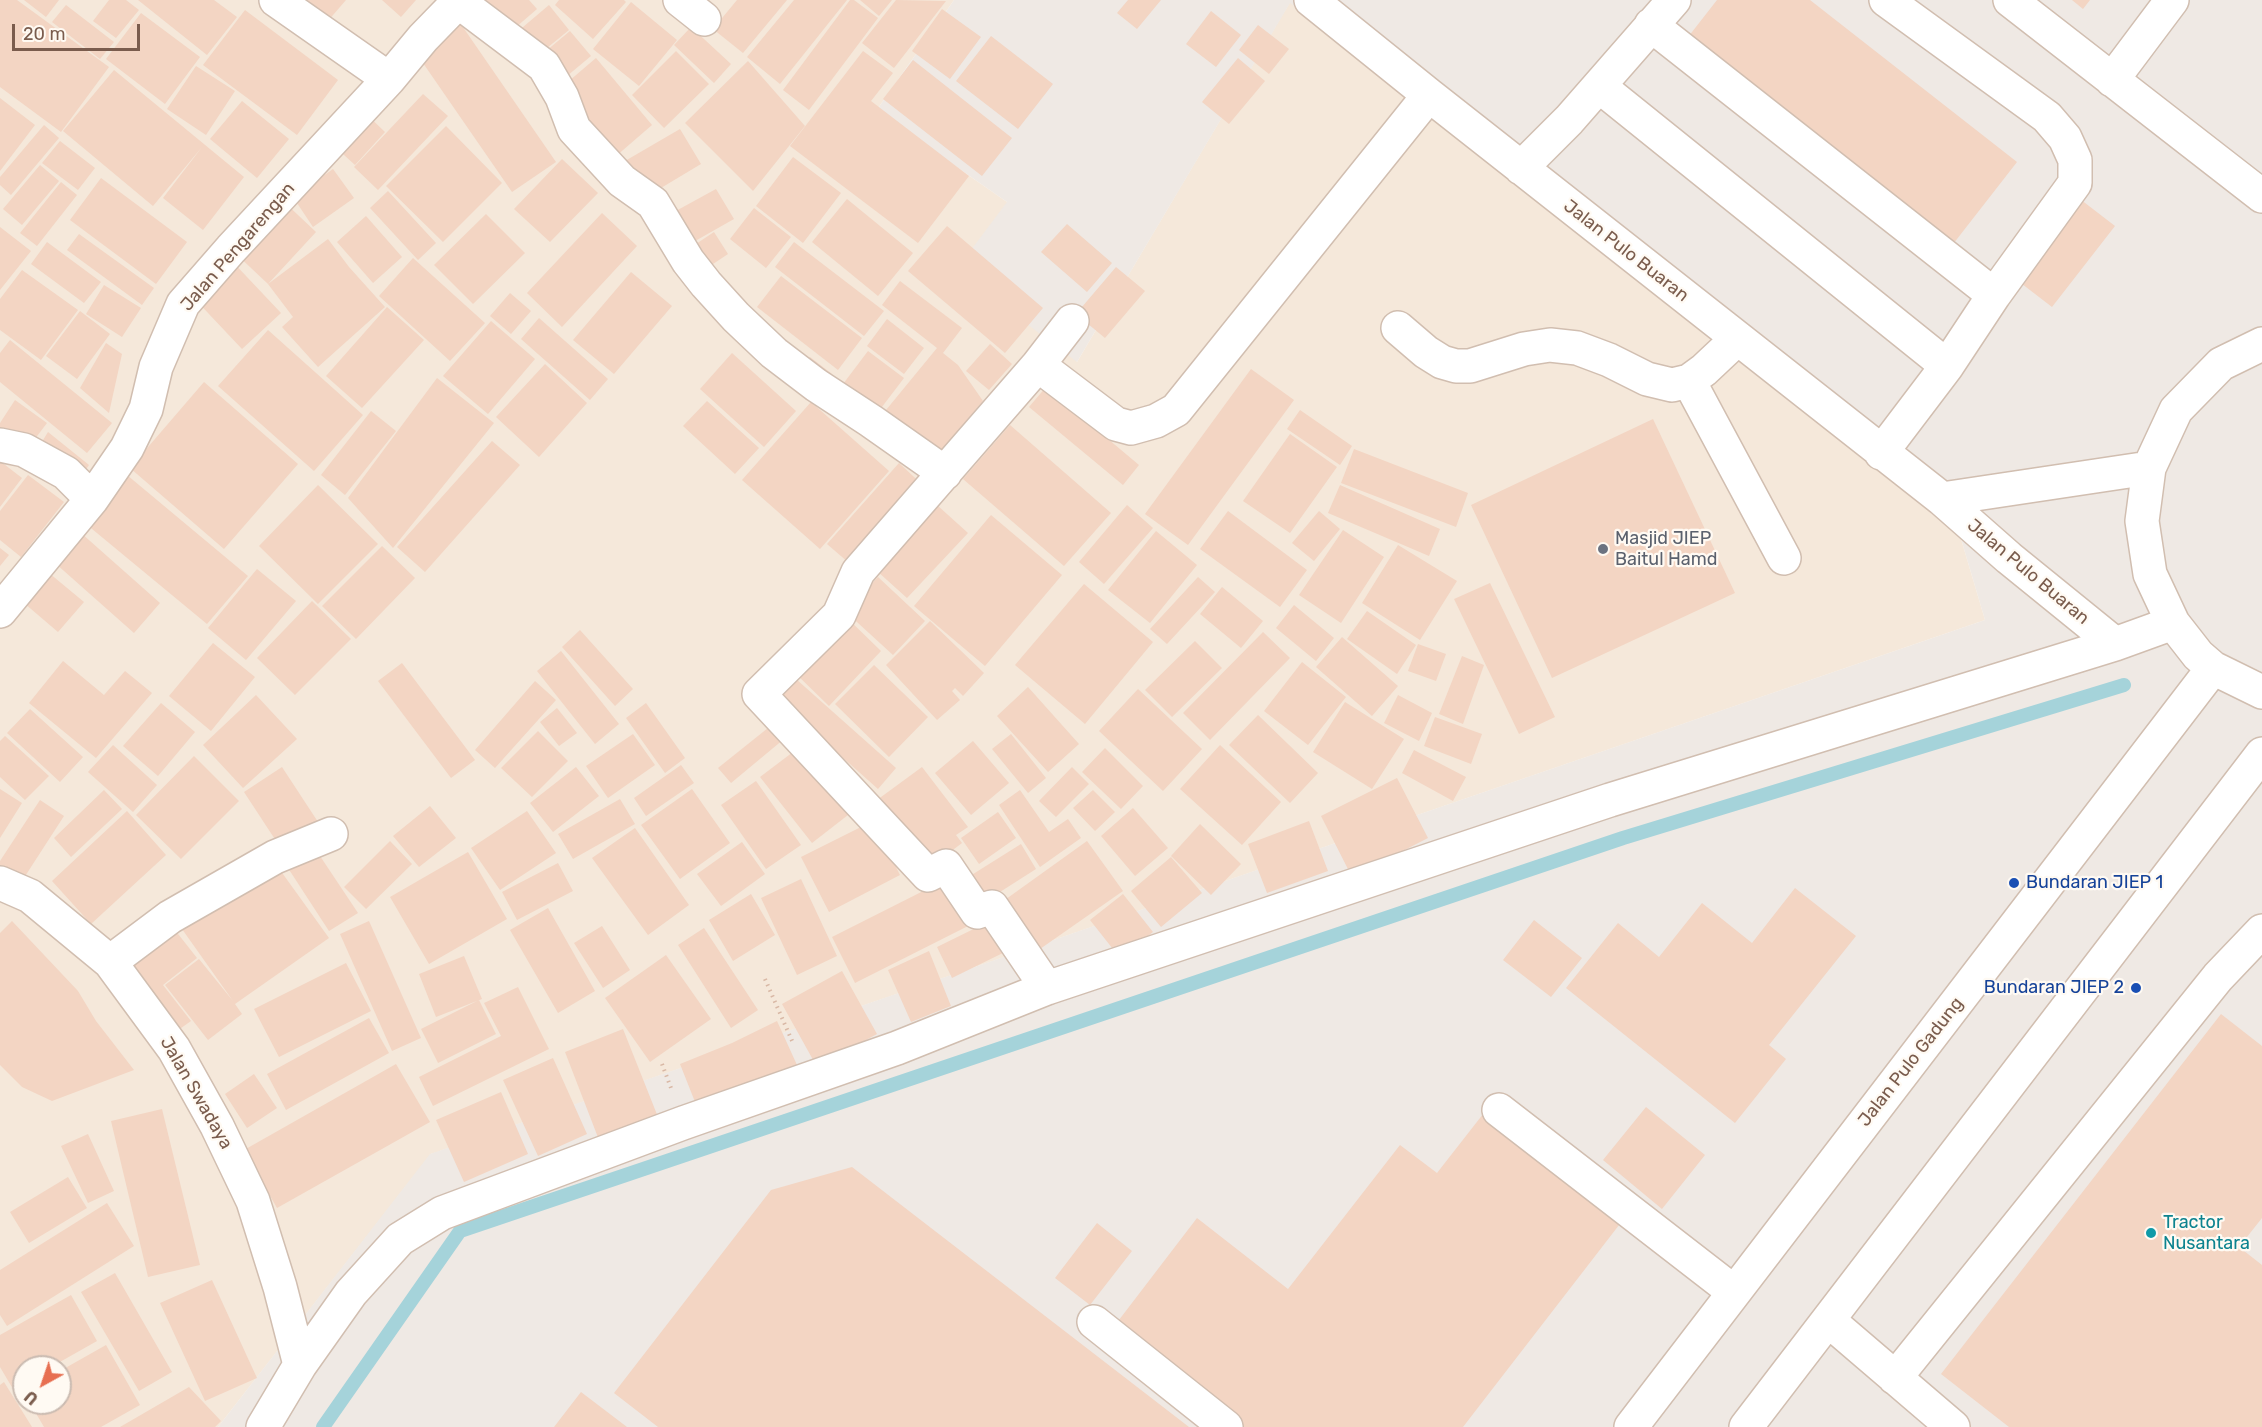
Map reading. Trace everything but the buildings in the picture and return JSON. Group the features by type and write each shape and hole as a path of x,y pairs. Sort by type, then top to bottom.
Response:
{"street":[{"path":"276,0 389,79"},
{"name":"Jalan Pulo Buaran","path":"1311,0 1942,499 2008,558 2115,644"},
{"path":"1521,168 1569,120 1674,0"},
{"path":"1881,453 1947,366 1994,295 2074,183 2074,160 2065,138 2047,117 1886,0"},
{"path":"2010,0 2262,196"},
{"path":"2112,80 2172,0"},
{"path":"460,1 544,66 562,97 574,129 622,181 653,203 688,261 736,317 774,353 816,385 945,473"},
{"name":"Jalan Pengarengan","path":"0,611 92,499 127,448 146,410 156,367 183,304 389,79 423,38 460,1"},
{"path":"1651,25 1994,295"},
{"path":"1599,86 1947,366"},
{"path":"1038,365 1116,424 1131,428 1156,422 1176,410 1429,95"},
{"path":"1047,988 992,907 977,912 946,866 928,875 759,694 839,615 858,572 1038,365 1072,321"},
{"path":"1398,328 1434,357 1456,366 1470,366 1524,349 1550,345 1577,348 1610,360 1647,379 1672,385 1689,381 1737,339"},
{"path":"2262,344 2221,364 2176,410 2149,468 2142,521 2150,574 2172,623 2198,655 2213,668 2262,692"},
{"path":"1689,381 1784,558"},
{"path":"0,445 24,450 66,473 92,499"},
{"name":"Jalan Pulo Buaran","path":"1942,499 2149,468"},
{"path":"263,1427 300,1365 351,1293 376,1263 400,1239 442,1213 683,1123 897,1048 1047,988 1610,800 2115,644 2172,623"},
{"name":"Jalan Pulo Gadung","path":"1631,1427 2213,668"},
{"path":"1746,1427 2262,754"},
{"path":"110,962 170,917 275,857 331,834"},
{"name":"Jalan Swadaya","path":"0,883 30,896 110,962 174,1050 217,1126 248,1190 280,1287 300,1365"},
{"path":"1895,1378 2218,977 2262,931"},
{"path":"1499,1110 1734,1292"},
{"path":"1828,1320 1953,1427"},
{"path":"1094,1322 1226,1427"}],"path":[{"path":"765,980 809,1079"}],"shaded area":[{"path":"0,0 954,0 876,111 1007,202 1077,362 1290,2 1956,522 1985,620 431,1154 218,1427 0,1427"},
{"path":"954,0 2262,0 2262,1427 218,1427 430,1154 1985,620 1956,522 1290,3 1077,362 956,270 1007,202 876,111"}],"waterway":[{"path":"323,1427 460,1231 1623,838 2124,685"}],"place":[{"name":"Masjid JIEP Baitul Hamd","path":"1603,549"},
{"name":"Bundaran JIEP 1","path":"2014,883"},
{"name":"Bundaran JIEP 2","path":"2136,988"},
{"name":"Tractor Nusantara","path":"2151,1233"}]}
